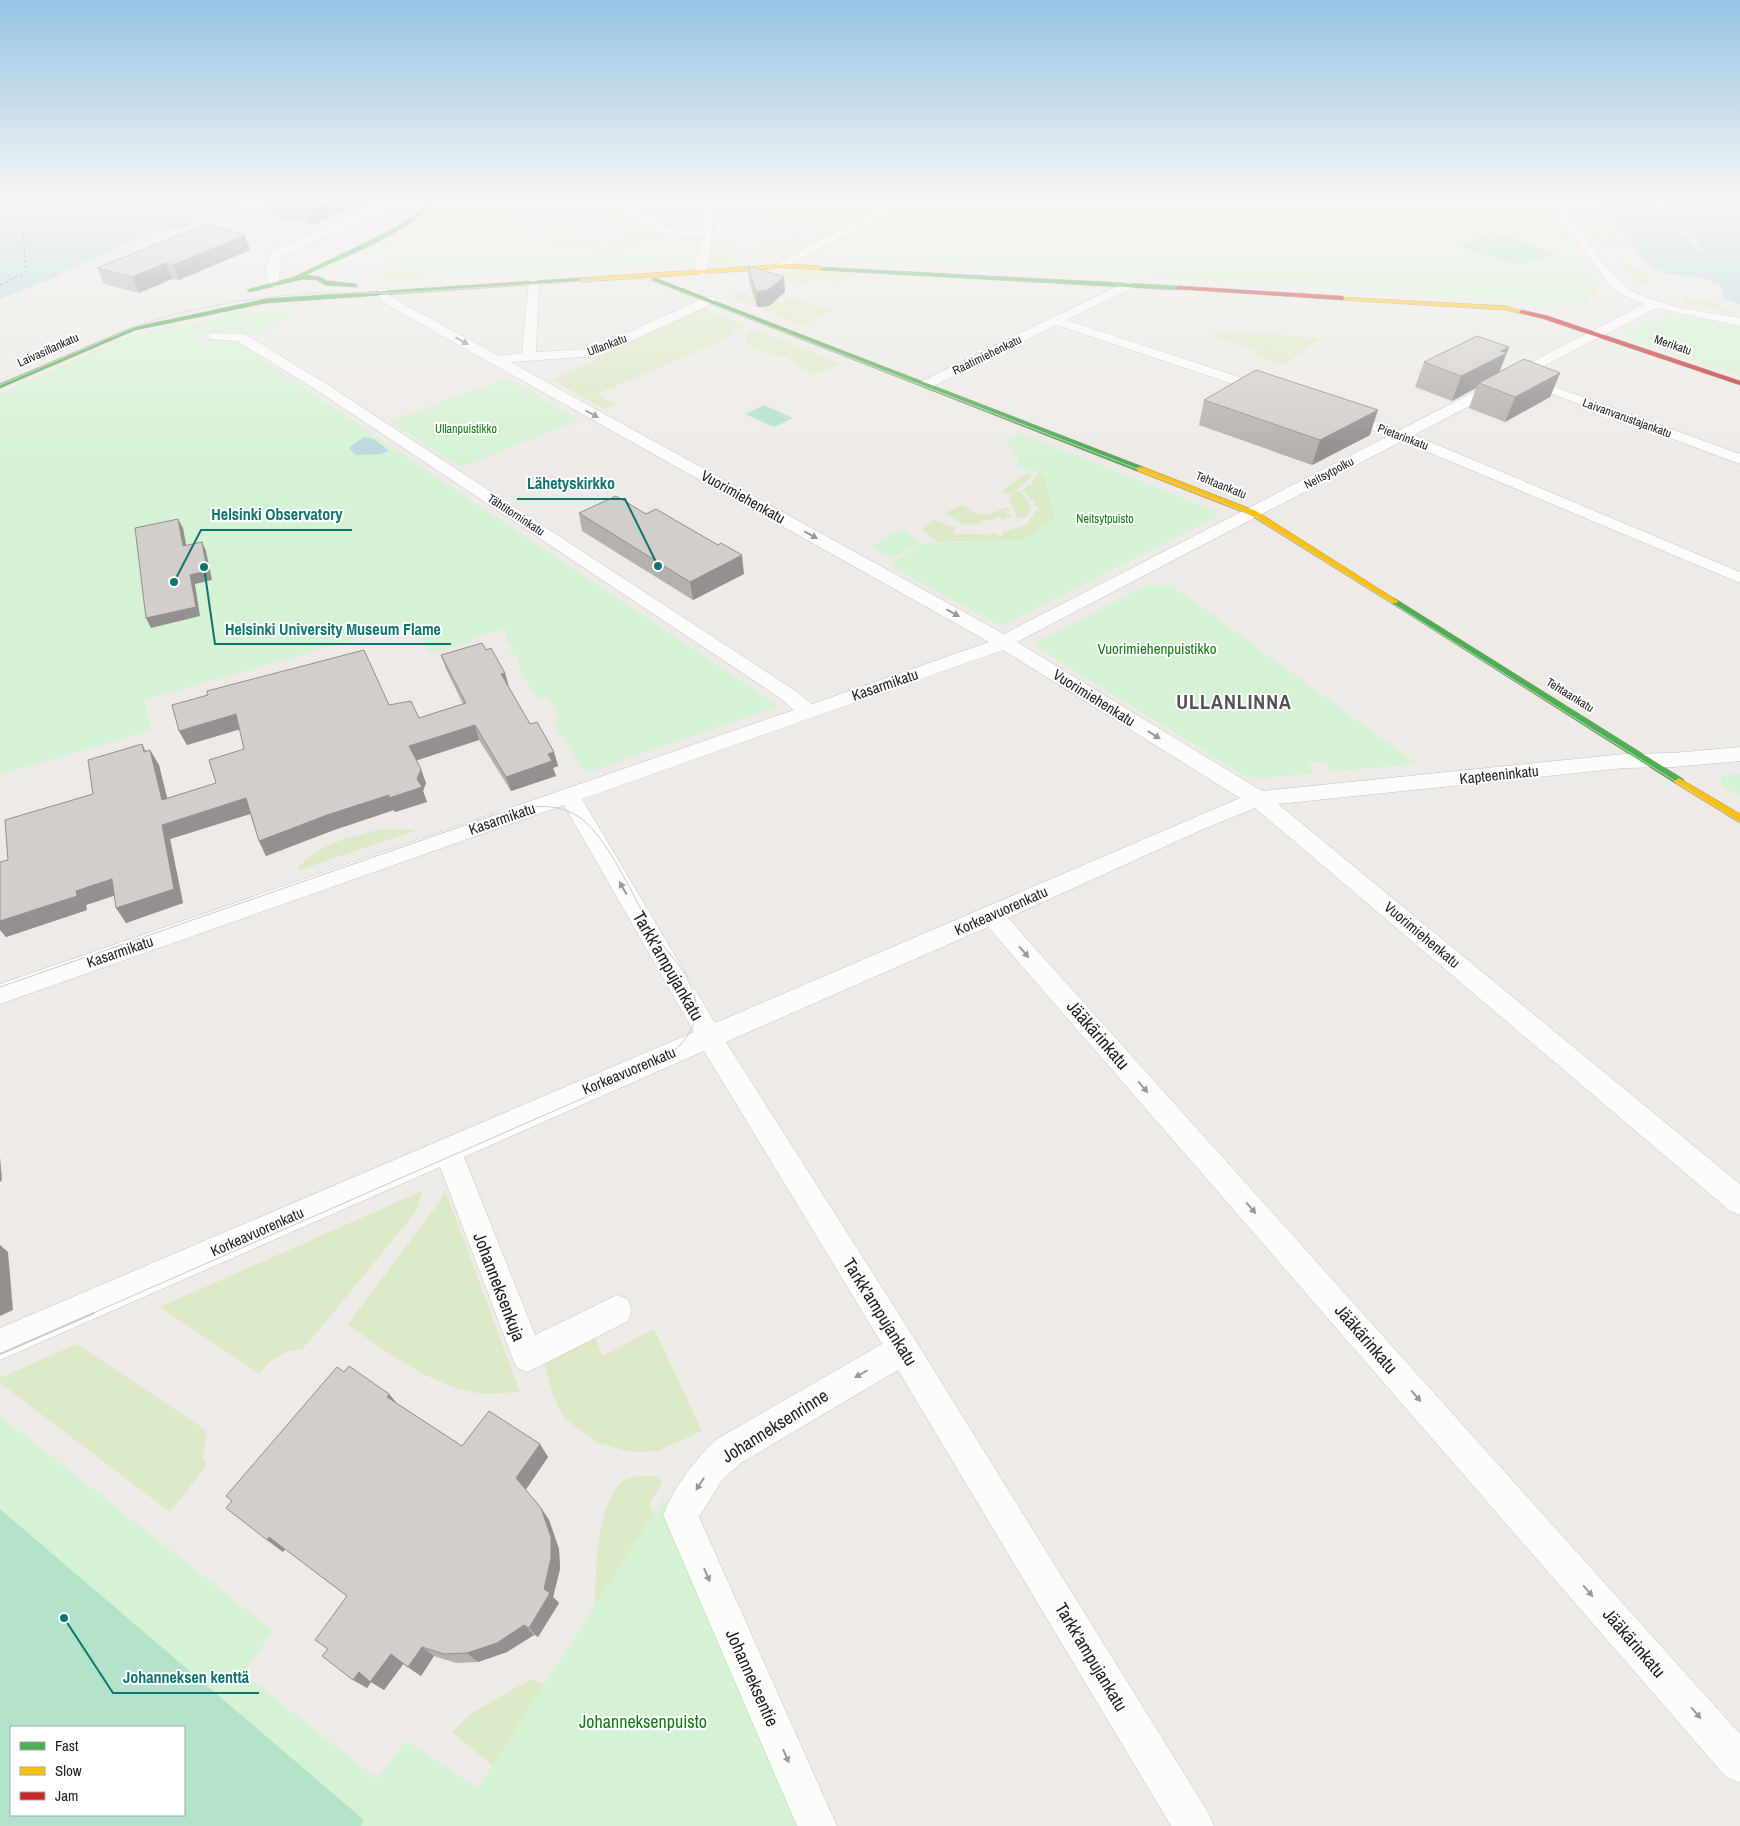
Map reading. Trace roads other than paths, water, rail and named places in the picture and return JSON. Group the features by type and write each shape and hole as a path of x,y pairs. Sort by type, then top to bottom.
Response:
{"street":[{"name":"Laivasillankatu","path":"236,293 275,284"},
{"name":"Laivasillankatu","path":"288,299 320,292 325,288 324,284"},
{"name":"Laivasillankatu","path":"346,284 374,288 383,292"},
{"name":"Laivasillankatu","path":"0,386 140,327 240,305 288,299 365,296 383,292 513,284"},
{"path":"529,357 533,284"},
{"name":"Tehtaankatu","path":"678,284 713,292 927,384 1253,513 1740,819"},
{"path":"709,284 713,292"},
{"name":"Laivasillankatu","path":"1115,284 1128,285"},
{"path":"1615,284 1629,294 1654,304 1740,322"},
{"path":"272,285 267,290 268,294 288,299"},
{"name":"Raatimiehenkatu","path":"927,384 1128,285"},
{"name":"Merikatu","path":"1128,285 1506,308 1536,314 1740,383"},
{"name":"Vuorimiehenkatu","path":"383,292 386,299 1004,642 1258,799 1740,1202"},
{"name":"Ullankatu","path":"498,361 508,358 593,353 713,292"},
{"name":"Neitsytpolku","path":"1004,642 1654,304"},
{"name":"Laivasillankatu","path":"0,380 126,326 184,305"},
{"path":"1056,321 1277,394"},
{"name":"Tähtitorninkatu","path":"214,336 240,337 323,388 329,394 787,694 809,712"},
{"name":"Laivanvarustajankatu","path":"1514,376 1740,460"},
{"name":"Pietarinkatu","path":"1324,410 1399,435 1740,578"},
{"name":"Kasarmikatu","path":"0,994 809,712 1004,642"},
{"name":"Kapteeninkatu","path":"1258,799 1624,761 1649,761 1740,754"},
{"name":"Tarkk'ampujankatu","path":"569,796 709,1036 903,1349 1194,1826"},
{"name":"Korkeavuorenkatu","path":"0,1344 992,915 1190,826 1258,799"},
{"name":"Jääkärinkatu","path":"992,915 1740,1763"},
{"name":"Johanneksenkuja","path":"446,1150 526,1356 618,1310"},
{"name":"Johanneksenrinne","path":"687,1530 680,1514 710,1468 729,1451 903,1349"},
{"name":"Johanneksentie","path":"687,1530 817,1826"}],"water":[{"path":"0,284 38,284 0,299"},
{"path":"1718,284 1740,284 1740,305 1724,298 1720,285"},
{"path":"364,437 374,439 389,451 380,454 356,455 349,448"}],"tram line":[{"path":"0,385 139,325 179,313 236,301 310,293 395,293 532,284"},
{"path":"661,284 1220,501 1257,518 1740,822"},
{"path":"0,987 494,815 523,808 553,807 572,813 597,834 619,869 648,923 683,971 694,994 696,1013 690,1032 678,1048 645,1071 91,1314"},
{"path":"0,1354 94,1313"}],"place":[{"name":"Lähetyskirkko","path":"658,566"},
{"name":"Helsinki University Museum Flame","path":"204,567"},
{"name":"Helsinki Observatory","path":"174,582"},
{"name":"Johanneksen kenttä","path":"64,1618"}],"district":[{"name":"ULLANLINNA","path":"1234,702"}],"park label":[{"name":"Ullanpuistikko","path":"466,429"},
{"name":"Neitsytpuisto","path":"1105,519"},
{"name":"Vuorimiehenpuistikko","path":"1157,649"},
{"name":"Johanneksenpuisto","path":"643,1722"}]}
